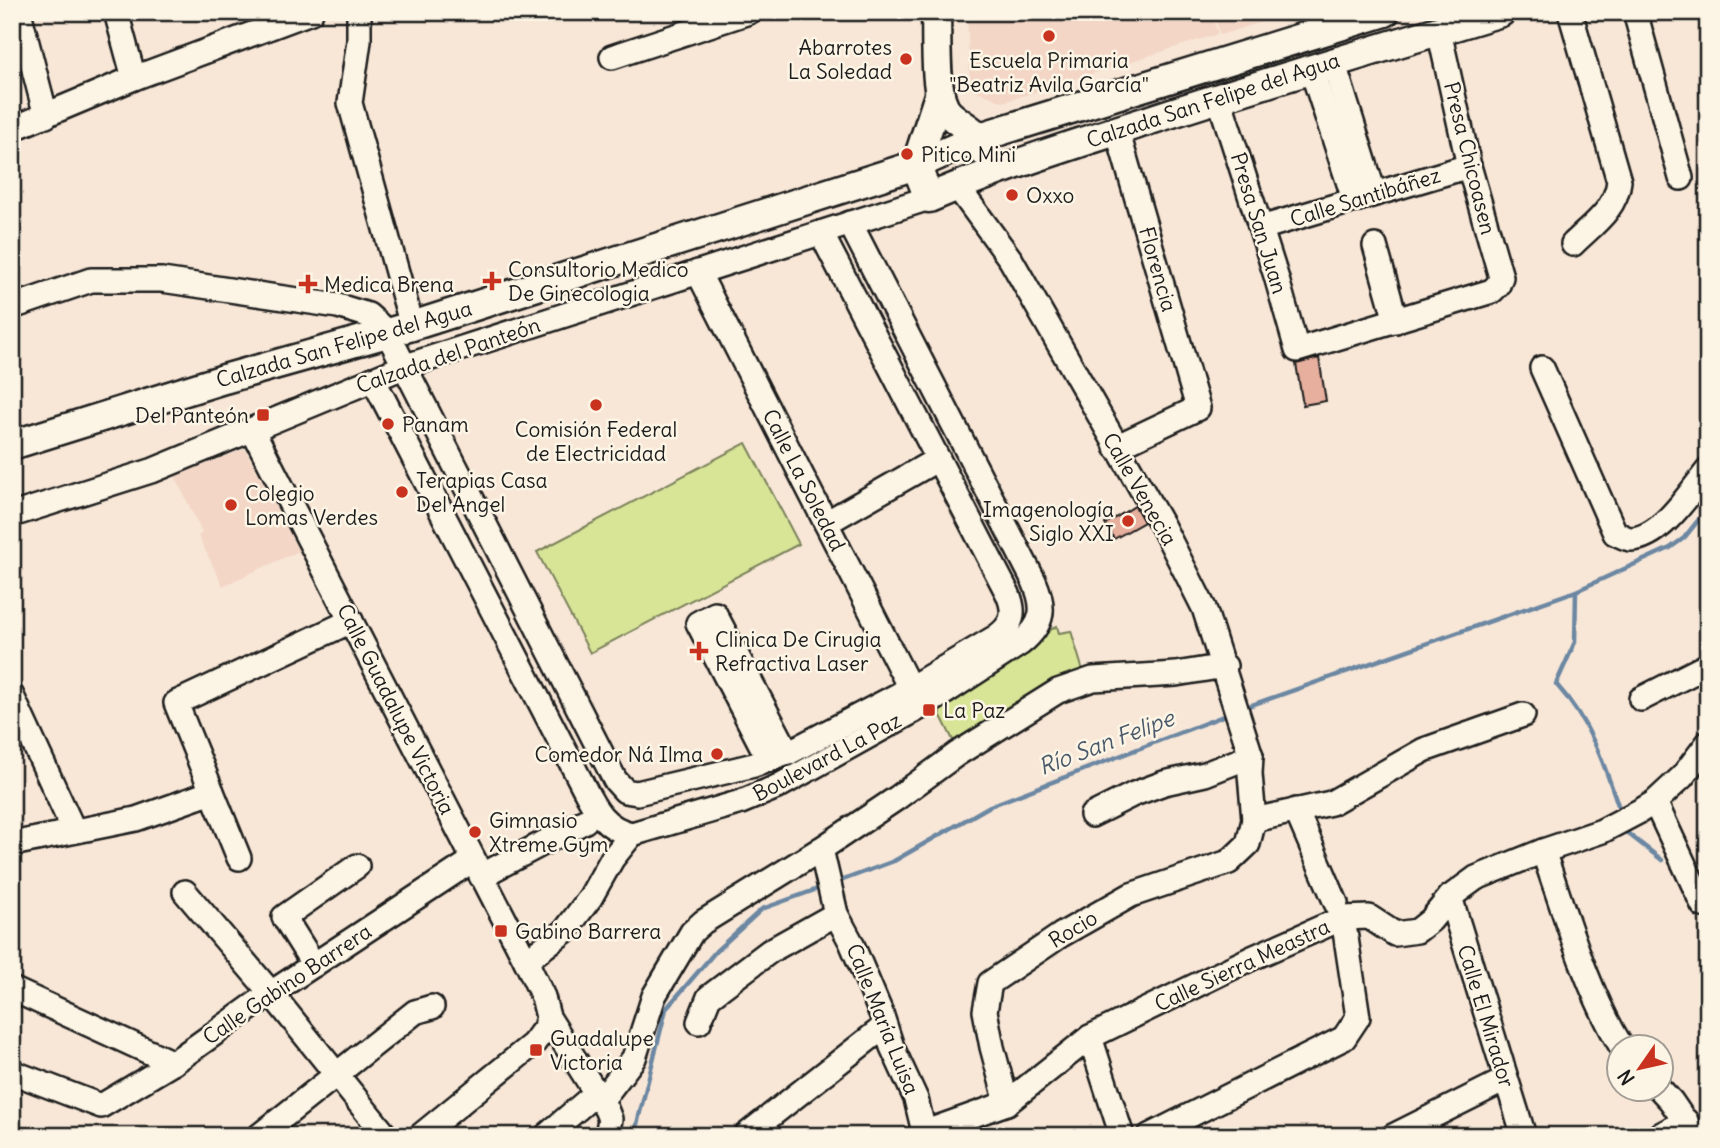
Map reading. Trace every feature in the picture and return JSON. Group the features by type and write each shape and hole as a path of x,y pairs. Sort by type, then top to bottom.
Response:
{"main road":[{"path":"929,198 916,165 939,95 936,12"},
{"name":"Calzada San Felipe del Agua","path":"12,445 224,379 399,329 916,165 980,138 1385,12"},
{"name":"Calzada San Felipe del Agua","path":"929,198 965,182 1219,97 1501,12"},
{"path":"939,95 950,117 980,138 984,145 981,168 965,182"}],"street":[{"path":"19,12 46,116"},
{"path":"116,12 134,78"},
{"path":"12,129 134,78 311,12"},
{"name":"Boulevard La Paz","path":"359,12 359,41 350,103 399,329 403,367 615,780 620,787 631,793 644,792 779,757 910,688 996,637 1009,626 1014,611 1012,602 821,233"},
{"path":"612,57 749,12"},
{"path":"1570,12 1619,181 1618,195 1611,207 1573,244"},
{"path":"1635,12 1681,177"},
{"name":"Presa Chicoasen","path":"1396,321 1492,291 1501,277 1469,166 1439,31"},
{"path":"1322,64 1364,196"},
{"name":"Presa San Juan","path":"1219,97 1297,350 1396,321"},
{"name":"Florencia","path":"1116,447 1198,408 1117,131"},
{"name":"Calle Santibáñez","path":"1261,228 1469,166"},
{"name":"Calle Venecia","path":"965,182 1163,527 1204,608 1228,676 1251,756 1254,820"},
{"name":"Calzada del Panteón","path":"12,515 155,470 403,367 929,198"},
{"name":"Boulevard La Paz","path":"632,834 741,802 777,787 930,702 1021,643 1040,621 1039,592 850,223"},
{"path":"1375,246 1396,321"},
{"name":"Calle La Soledad","path":"698,272 910,688"},
{"path":"12,307 91,280 162,280 338,306 368,315 399,329"},
{"path":"1542,368 1615,533 1629,539 1644,536 1660,526 1708,470"},
{"path":"373,379 598,814 612,828 632,834 612,859 590,898 565,931 526,961"},
{"name":"Calle Guadalupe Victoria","path":"253,430 526,961 543,997 548,1017 610,1119 607,1136"},
{"path":"421,476 451,460"},
{"path":"826,523 938,460"},
{"path":"959,499 971,506 978,505 983,499 984,484"},
{"path":"988,555 988,543 993,534 1002,533 1014,542"},
{"path":"715,614 779,757 698,623 715,614"},
{"path":"239,858 176,704 351,621"},
{"path":"525,670 543,673 550,665 552,657"},
{"path":"1641,699 1708,665"},
{"path":"546,1136 598,1097 634,1058 650,1004 692,932 709,917 821,849 978,740 1058,691 1076,683 1108,677 1228,676"},
{"path":"12,696 74,831"},
{"path":"1254,820 1331,803 1424,750 1523,715"},
{"path":"558,736 561,723 568,717 586,723"},
{"name":"Calle Sierra Meastra","path":"919,1133 1007,1103 1090,1037 1252,958 1339,910 1369,917 1395,934 1417,931 1432,920 1450,897 1476,878 1602,831 1647,806 1682,777 1708,743"},
{"path":"1092,815 1134,794 1164,783 1205,774 1251,756"},
{"path":"12,844 136,819 212,792"},
{"path":"1647,806 1705,904"},
{"path":"1149,1136 1344,1038 1358,1017 1339,910 1296,810"},
{"name":"Rocio","path":"1007,1103 985,1011 990,983 1061,935 1131,895 1228,862 1248,844 1254,820"},
{"name":"Calle Gabino Barrera","path":"12,1072 101,1107 173,1063 314,965 477,868 585,821"},
{"name":"Calle María Luisa","path":"821,849 835,909 852,942 892,1047 916,1099 919,1133"},
{"path":"1543,851 1574,939 1613,1032"},
{"path":"314,965 284,917 357,866"},
{"path":"185,892 271,993 386,1136"},
{"name":"Calle El Mirador","path":"1450,897 1524,1136"},
{"path":"699,1021 709,997 770,951 835,909"},
{"path":"12,989 173,1063"},
{"path":"259,1136 415,1012 432,1007"},
{"path":"420,1136 533,1044 545,1028 548,1017"},
{"path":"745,1136 885,1027"},
{"path":"1090,1037 1122,1136"},
{"path":"1393,1136 1505,1080"},
{"path":"1658,1136 1691,1129 1670,1102"}],"shaded area":[{"name":"Escuela Primaria \"Beatriz Avila García\"","path":"967,12 1211,12 1218,34 1003,102 970,88"},
{"path":"1213,12 1295,12 1220,35"},
{"name":"Colegio Lomas Verdes","path":"245,449 299,551 223,586 198,536 202,533 175,476"}],"green space":[{"path":"746,443 799,544 590,653 537,552"},
{"path":"1057,626 1059,633 1071,631 1083,671 957,748 939,712 1026,654"}],"building":[{"path":"1319,358 1326,401 1303,405 1296,364"},
{"name":"Imagenología Siglo XXI","path":"1135,506 1144,522 1114,539 1105,524"}],"waterway":[{"name":"Río San Felipe","path":"1243,708 1576,591 1670,548 1684,538 1708,508"},
{"path":"1576,591 1575,642 1556,684 1588,730 1603,762 1621,814"},
{"name":"Río San Felipe","path":"835,883 894,861 990,806 1231,713"},
{"path":"1624,826 1626,832 1662,860"},
{"name":"Río San Felipe","path":"634,1136 666,1009 716,951 762,909 823,887"}],"place":[{"name":"Escuela Primaria \"Beatriz Avila García\"","path":"1049,36"},
{"name":"Abarrotes La Soledad","path":"906,59"},
{"name":"Pitico Mini","path":"907,154"},
{"name":"Oxxo","path":"1012,195"},
{"name":"Consultorio Medico De Ginecologia","path":"492,281"},
{"name":"Medica Brena","path":"308,284"},
{"name":"Comisión Federal de Electricidad","path":"596,405"},
{"name":"Del Panteón","path":"263,415"},
{"name":"Panam","path":"388,424"},
{"name":"Terapias Casa Del Angel","path":"402,492"},
{"name":"Colegio Lomas Verdes","path":"231,505"},
{"name":"Imagenología Siglo XXI","path":"1128,521"},
{"name":"Clinica De Cirugia Refractiva Laser","path":"699,651"},
{"name":"La Paz","path":"929,710"},
{"name":"Comedor Ná Ilma","path":"717,754"},
{"name":"Gimnasio Xtreme Gym","path":"475,832"},
{"name":"Gabino Barrera","path":"501,931"},
{"name":"Guadalupe Victoria","path":"536,1050"}]}
